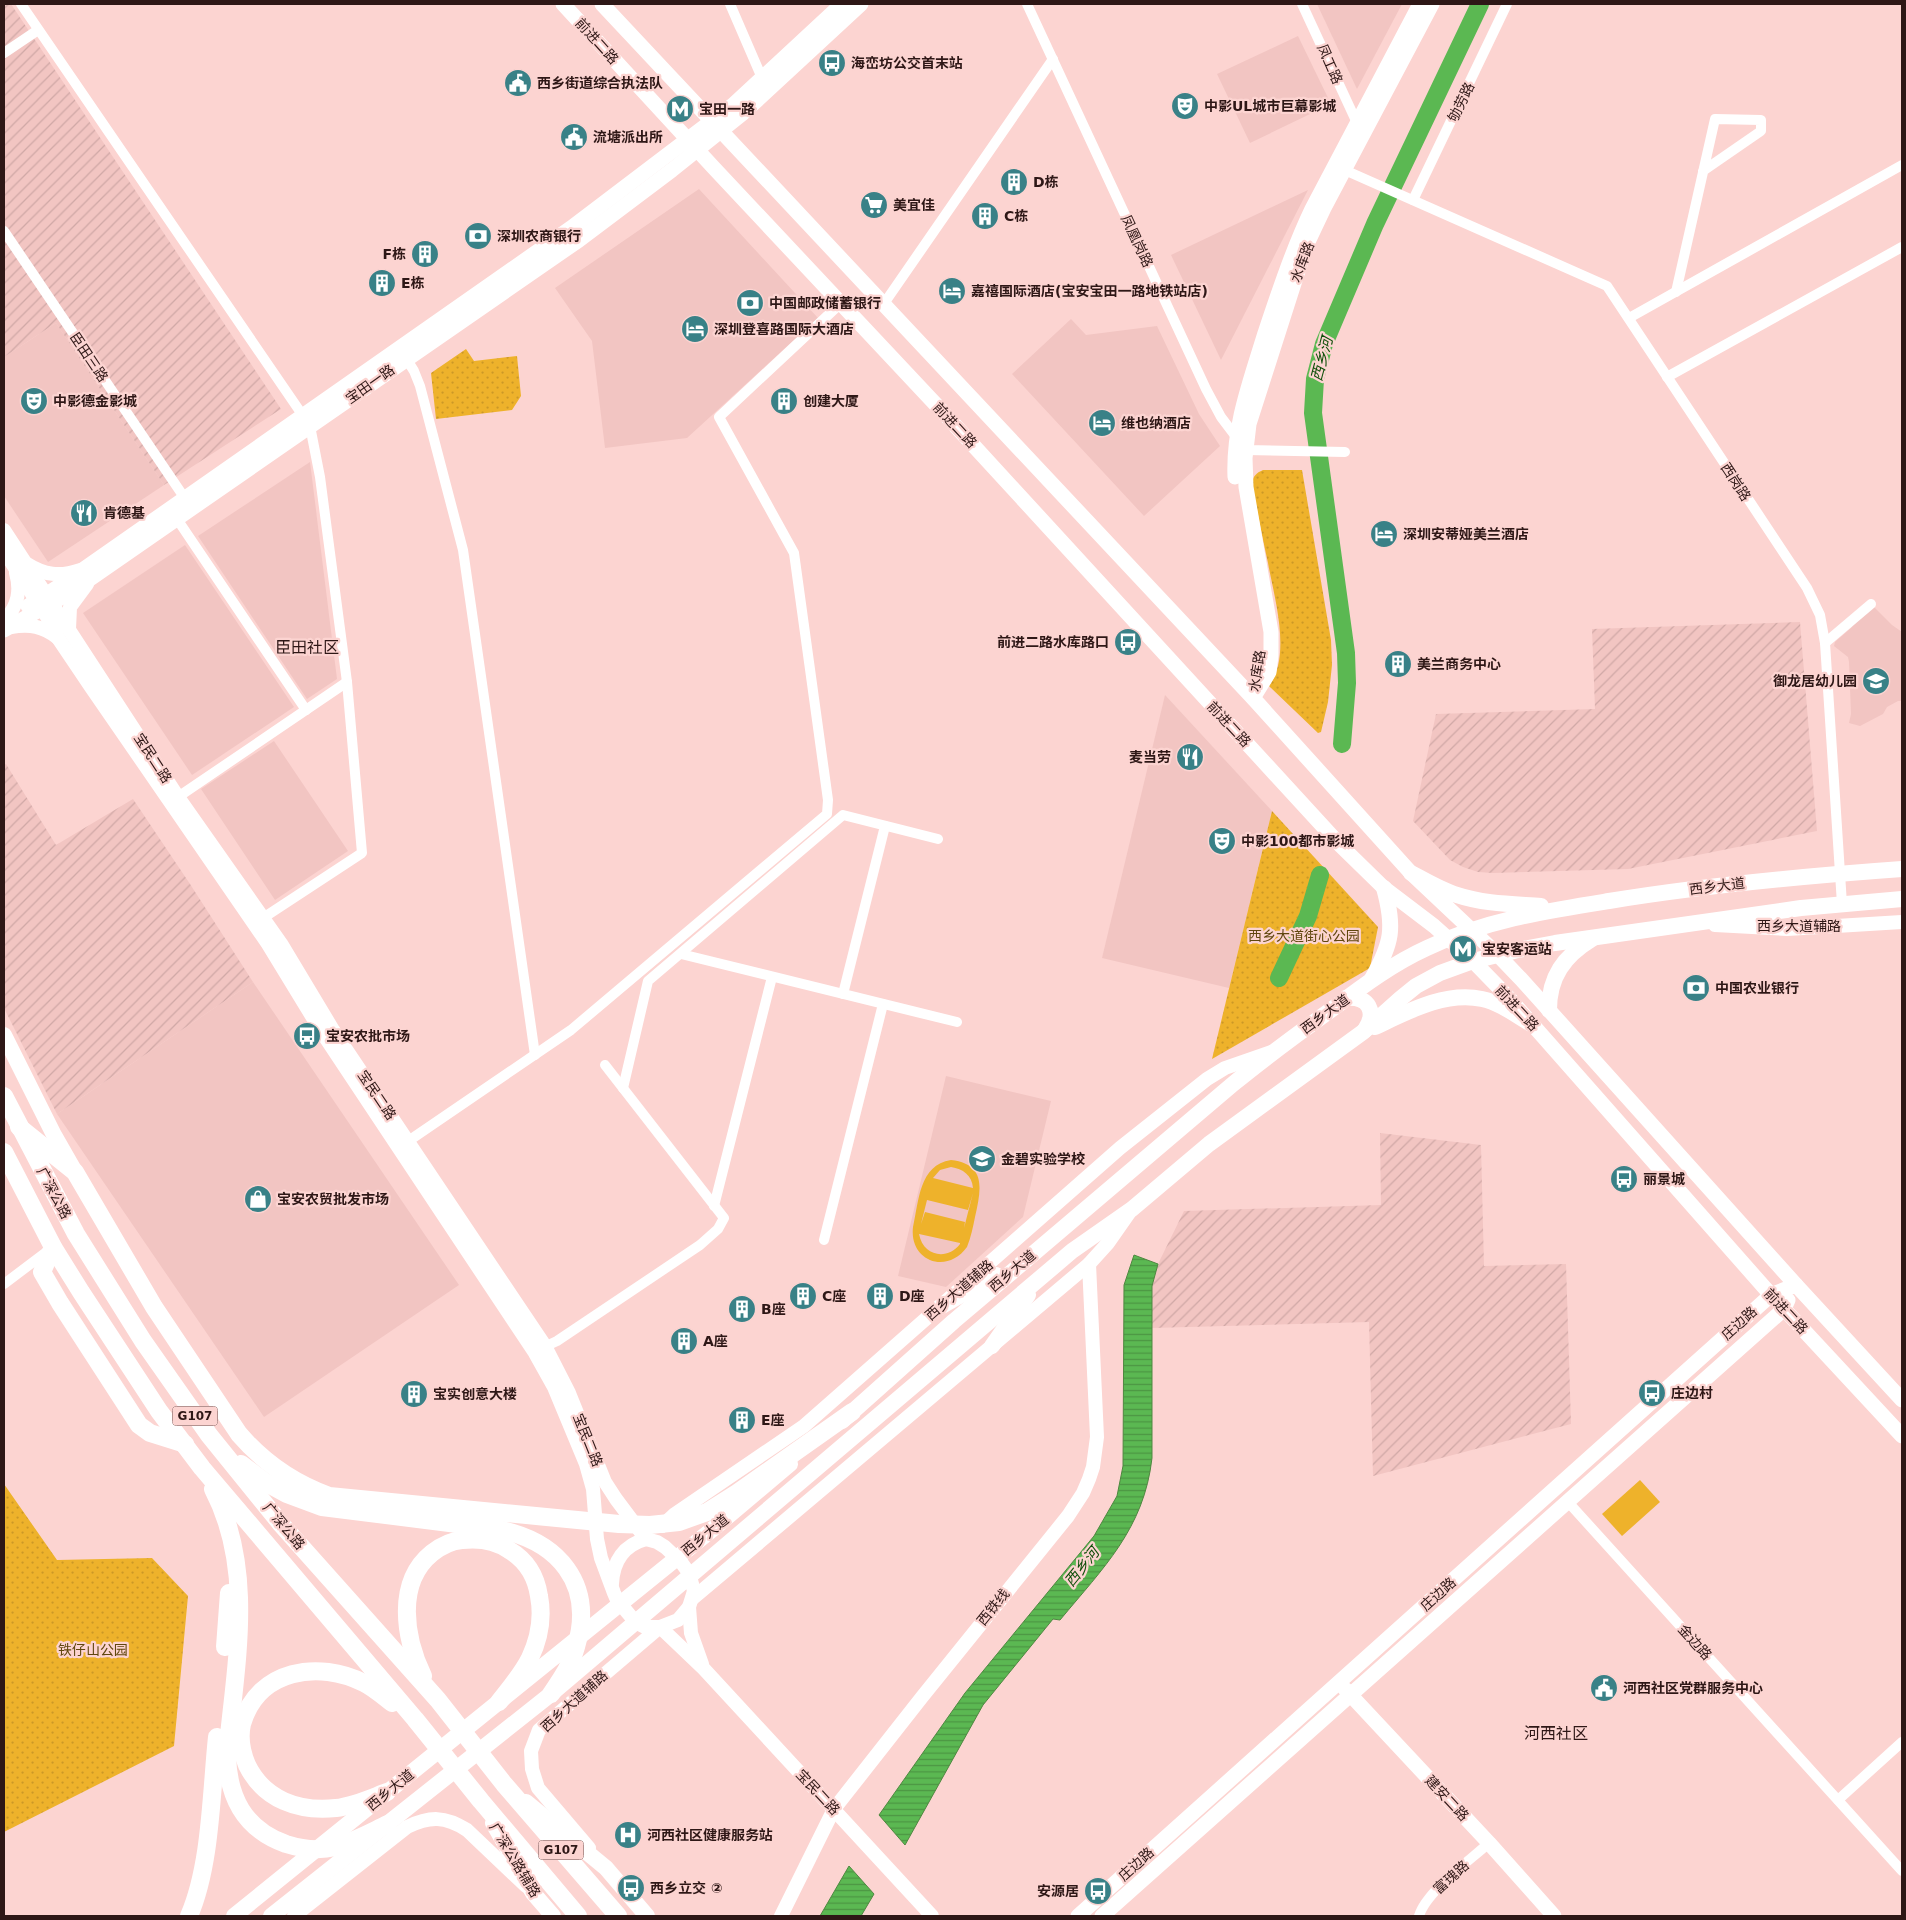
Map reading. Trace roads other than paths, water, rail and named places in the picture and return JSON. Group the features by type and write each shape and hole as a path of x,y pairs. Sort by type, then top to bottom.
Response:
{"highway":[{"name":"广深公路","path":"4,1096 76,1234 103,1279 175,1388 209,1435 281,1524 438,1700 504,1784 618,1916"},
{"path":"19,1127 75,1172 154,1307 239,1434 250,1447 284,1475 305,1488 329,1496 361,1500 620,1524 650,1525 679,1522 707,1512 737,1493 852,1412"},
{"name":"广深公路","path":"4,1152 53,1247 122,1355 202,1468 415,1719 578,1916"},
{"path":"53,1247 42,1272 139,1425 150,1433 184,1444"},
{"path":"209,1435 242,1466 265,1482 287,1494 322,1507 514,1532 547,1548 560,1559 571,1574 577,1592 580,1611 580,1628 576,1647 567,1669 551,1694"},
{"path":"202,1468 215,1493 233,1546 240,1602 226,1755 228,1775 233,1794 242,1813 256,1828 273,1840 294,1847 315,1850 335,1847 360,1838 388,1824"},
{"path":"438,1700 424,1679 412,1651 408,1632 407,1601 410,1586 416,1571 426,1558 440,1547 454,1540 477,1538 500,1543 519,1556 531,1570 538,1586 541,1605 540,1623 530,1658 522,1672 499,1702"},
{"path":"189,1916 203,1873 233,1546"},
{"path":"387,1792 357,1803 336,1808 313,1808 293,1805 276,1798 262,1787 252,1774 244,1757 241,1742 242,1726 247,1712 255,1699 280,1678 295,1673 311,1671 331,1672 366,1684 415,1719"}],"main road":[{"name":"前进二路","path":"563,4 692,145 940,409 1341,846 1384,888 1448,938 1473,961 1534,1025 1771,1295 1902,1436"},
{"name":"前进二路","path":"602,4 1252,698 1411,873 1498,955 1796,1286 1902,1400"},
{"name":"宝田一路","path":"717,126 733,105 842,4"},
{"name":"宝田一路","path":"6,624 91,571 403,354 571,228 717,126 742,114 860,4"},
{"name":"水库路","path":"1252,698 1269,672 1271,632 1246,487 1246,450 1249,424 1295,277 1310,238 1357,123 1420,4"},
{"name":"水库路","path":"1252,698 1262,655 1261,632 1236,488 1234,456 1238,420 1285,273 1312,209 1340,167 1432,4"},
{"name":"宝田一路","path":"91,571 177,519 188,503"},
{"name":"西乡大道","path":"234,1916 714,1528 852,1412 954,1321 1155,1148 1274,1051 1372,980 1448,938 1532,914 1734,884 1902,868"},
{"path":"1411,873 1456,895 1479,901 1569,908"},
{"path":"1372,980 1387,948 1391,933 1391,917 1384,888"},
{"name":"西乡大道","path":"271,1916 551,1694 1043,1274 1132,1209 1209,1144 1363,1032 1416,986 1440,973 1473,961 1518,950 1697,923 1842,904 1902,899"},
{"path":"1549,1010 1549,996 1553,981 1560,968 1580,947 1595,937"},
{"path":"1363,1032 1436,1002 1467,997 1483,999 1496,1004 1534,1025"},
{"path":"1346,998 1361,999 1369,1006 1371,1017 1363,1032"},
{"path":"4,1035 54,1135 75,1172"},
{"path":"940,1306 1030,1256"},
{"path":"992,1346 1043,1274"},
{"name":"庄边路","path":"1078,1916 1771,1295 1796,1286"},
{"name":"庄边路","path":"1102,1916 1784,1309 1796,1286"},
{"name":"建安二路","path":"1339,1682 1489,1843 1554,1916"},
{"path":"504,1784 606,1868 648,1916"},
{"name":"广深公路辅路","path":"481,1801 533,1893 553,1916"}],"street":[{"path":"21,4 307,421 320,477 347,682 362,853 263,918"},
{"path":"730,4 762,78"},
{"name":"凤凰岗路","path":"1027,4 1206,389 1221,417 1246,450"},
{"name":"凤工路","path":"1302,4 1357,123"},
{"name":"劬劳路","path":"1413,200 1507,4"},
{"path":"4,53 38,30"},
{"path":"884,305 1053,59"},
{"path":"1676,292 1703,171 1715,119 1761,120 1761,132 1703,171"},
{"path":"1629,318 1902,165"},
{"name":"西岗路","path":"1340,167 1607,286 1629,318 1807,588 1820,615 1825,643 1842,904"},
{"name":"臣田三路","path":"4,231 188,503"},
{"path":"1667,376 1902,247"},
{"path":"403,1144 571,1030 827,814 828,800 794,553 719,417 841,303"},
{"path":"403,354 420,386 462,550 534,1055"},
{"path":"1246,450 1345,452"},
{"path":"177,519 306,710"},
{"name":"宝民二路","path":"4,530 20,565 272,950 321,1031 403,1144"},
{"name":"宝民二路","path":"4,552 20,565"},
{"path":"20,565 50,575 91,571 70,607 64,634 49,631 39,626 6,624 19,594 20,565"},
{"path":"1825,643 1871,604"},
{"name":"宝民二路","path":"64,634 295,965 403,1144 569,1393 605,1482 626,1513 648,1539 665,1547 681,1562 689,1573 693,1583 691,1633 704,1669"},
{"path":"178,797 347,682"},
{"path":"624,1088 648,981 843,815 938,839"},
{"path":"843,994 885,826"},
{"name":"西乡大道辅路","path":"1697,923 1787,929 1902,922"},
{"path":"681,954 957,1022"},
{"path":"714,1206 772,976"},
{"path":"824,1240 884,1004"},
{"name":"西乡大道辅路","path":"614,1593 612,1575 622,1553 633,1544 648,1539 675,1514 804,1426 1120,1148 1208,1079 1225,1068 1274,1051"},
{"path":"540,1349 557,1341 700,1245 718,1229 724,1218 605,1065"},
{"name":"西乡大道辅路","path":"606,1868 538,1788 532,1769 531,1751 539,1730 660,1627 678,1620 691,1603 1088,1264 1118,1229 1132,1209"},
{"path":"4,1284 53,1247"},
{"name":"西铁线","path":"781,1916 834,1809 1068,1516 1083,1493 1093,1467 1097,1437 1088,1264"},
{"name":"宝民二路","path":"540,1349 586,1464 593,1489 597,1539 601,1558 617,1600 639,1624 645,1627 660,1627 704,1669 932,1916"},
{"name":"金边路","path":"1568,1502 1902,1871"},
{"path":"626,1513 651,1519 675,1514"},
{"path":"1838,1800 1902,1742"},
{"path":"294,1916 407,1828 417,1822 436,1819 456,1823 467,1830 533,1893"},
{"name":"富瑰路","path":"1419,1916 1421,1909 1431,1894 1489,1843"}],"water":[{"path":"1134,1255 1158,1264 1152,1286 1152,1458 1148,1483 1140,1506 1131,1527 1106,1565 1060,1620 1053,1619 983,1705 905,1845 879,1815 965,1693 1094,1536 1117,1496 1123,1466 1124,1285"},
{"path":"849,1866 874,1894 861,1916 820,1916"}],"waterway":[{"name":"西乡河","path":"1342,744 1347,683 1346,653 1313,413 1315,379 1324,344 1375,224 1480,4"},
{"name":"西乡河","path":"1279,978 1308,916 1320,875"}],"place":[{"name":"海峦坊公交首末站","path":"832,63"},
{"name":"西乡街道综合执法队","path":"518,83"},
{"name":"中影UL城市巨幕影城","path":"1185,106"},
{"name":"宝田一路","path":"680,109"},
{"name":"流塘派出所","path":"574,137"},
{"name":"D栋","path":"1014,182"},
{"name":"美宜佳","path":"874,205"},
{"name":"C栋","path":"985,216"},
{"name":"深圳农商银行","path":"478,236"},
{"name":"F栋","path":"425,254"},
{"name":"E栋","path":"382,283"},
{"name":"嘉禧国际酒店(宝安宝田一路地铁站店)","path":"952,291"},
{"name":"中国邮政储蓄银行","path":"750,303"},
{"name":"深圳登喜路国际大酒店","path":"695,329"},
{"name":"中影德金影城","path":"34,401"},
{"name":"创建大厦","path":"784,401"},
{"name":"维也纳酒店","path":"1102,423"},
{"name":"肯德基","path":"84,513"},
{"name":"深圳安蒂娅美兰酒店","path":"1384,534"},
{"name":"前进二路水库路口","path":"1128,642"},
{"name":"美兰商务中心","path":"1398,664"},
{"name":"御龙居幼儿园","path":"1876,681"},
{"name":"麦当劳","path":"1190,757"},
{"name":"中影100都市影城","path":"1222,841"},
{"name":"宝安客运站","path":"1463,949"},
{"name":"中国农业银行","path":"1696,988"},
{"name":"宝安农批市场","path":"307,1036"},
{"name":"金碧实验学校","path":"982,1159"},
{"name":"丽景城","path":"1624,1179"},
{"name":"宝安农贸批发市场","path":"258,1199"},
{"name":"C座","path":"803,1296"},
{"name":"D座","path":"880,1296"},
{"name":"B座","path":"742,1309"},
{"name":"A座","path":"684,1341"},
{"name":"庄边村","path":"1652,1393"},
{"name":"宝实创意大楼","path":"414,1394"},
{"name":"E座","path":"742,1420"},
{"name":"河西社区党群服务中心","path":"1604,1688"},
{"name":"河西社区健康服务站","path":"628,1835"},
{"name":"西乡立交 ②","path":"631,1888"},
{"name":"安源居","path":"1098,1891"}],"district":[{"name":"臣田社区","path":"307,647"},
{"name":"河西社区","path":"1556,1733"}],"park label":[{"name":"西乡大道街心公园","path":"1304,936"},
{"name":"铁仔山公园","path":"93,1650"}]}
